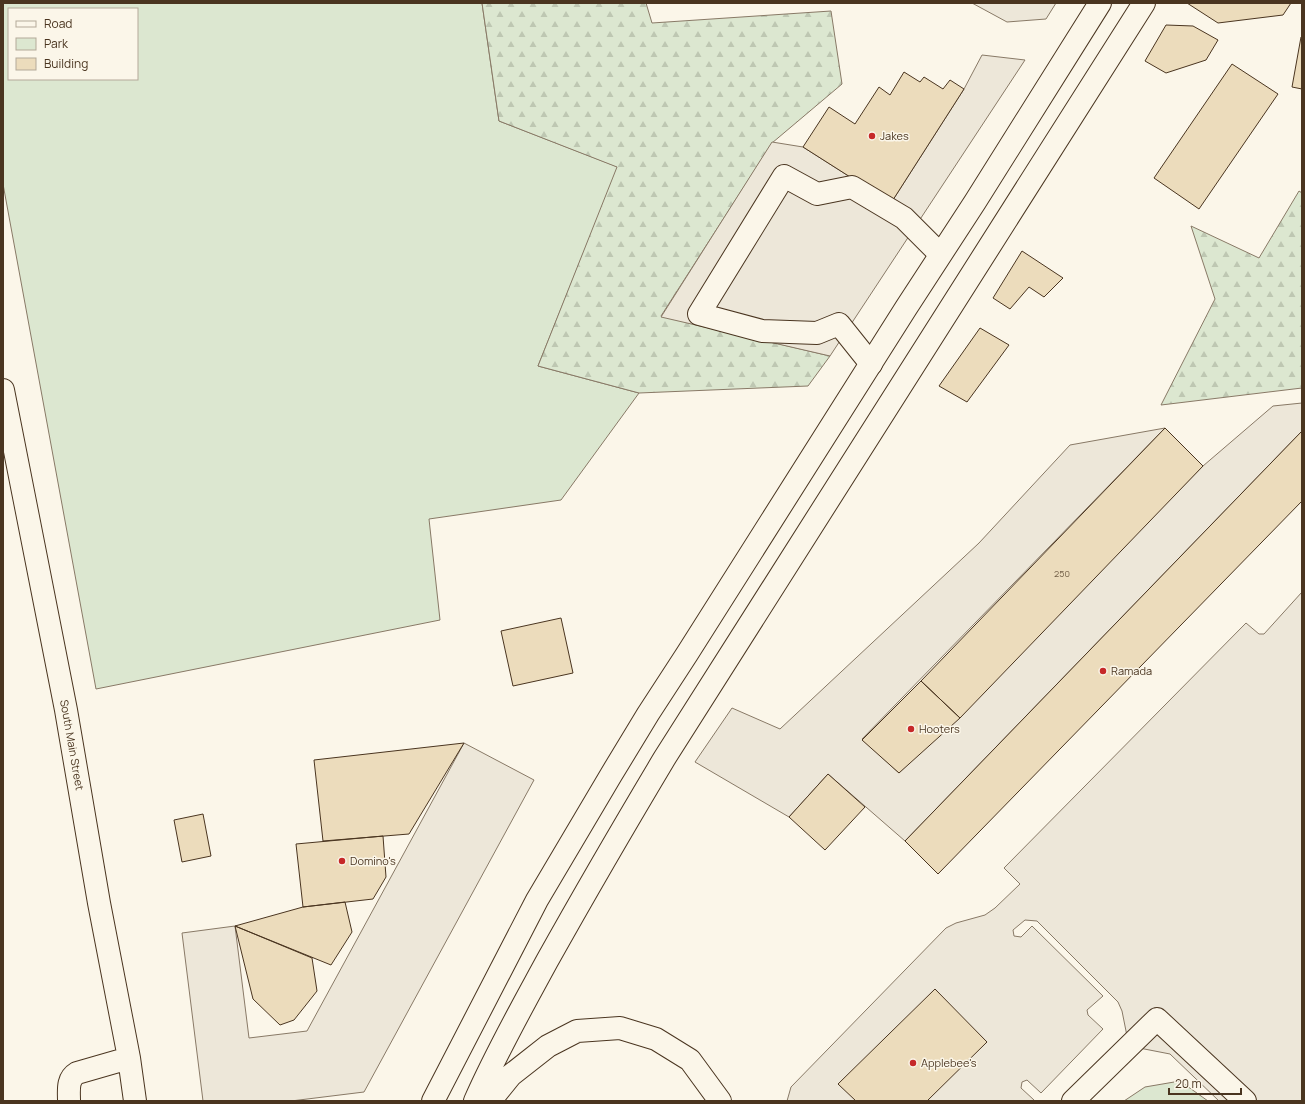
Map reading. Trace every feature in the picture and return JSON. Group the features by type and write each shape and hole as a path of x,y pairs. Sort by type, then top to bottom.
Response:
{"main road":[{"path":"434,1097 537,900 648,714 940,254 975,202 1100,3"},
{"path":"475,1101 488,1072 524,1003 590,884 664,759 1144,3"},
{"path":"871,364 839,324 816,333 762,331 699,314 784,176 817,194 852,187 904,218 940,254"},
{"name":"South Main Street","path":"3,390 7,431 53,642 99,903 129,1058 135,1101"},
{"path":"1073,1101 1157,1019 1245,1101"},
{"path":"490,1101 511,1075 548,1046 577,1031 620,1028 656,1039 690,1060 720,1101"},
{"path":"69,1101 69,1083 72,1076 77,1073 129,1058"}],"green space":[{"path":"3,3 482,3 499,121 618,167 538,366 639,393 561,500 429,519 440,620 96,689 3,184"},
{"path":"482,3 646,3 652,23 831,11 842,84 772,143 661,316 830,356 808,386 639,393 538,366 617,167 499,121"},
{"path":"1299,191 1302,193 1302,388 1161,405 1215,299 1191,226 1259,258"},
{"path":"1180,1081 1208,1101 1124,1101 1145,1087"}],"shaded area":[{"path":"972,3 1056,3 1046,19 1007,22"},
{"path":"982,55 1025,60 830,356 661,317 772,142 803,147 891,203 964,89"},
{"path":"1302,403 1302,431 905,841 828,774 789,817 695,762 732,708 780,729 979,543 1070,445 1165,428 862,739 899,773 1203,466 1273,406"},
{"path":"1302,592 1302,1101 1219,1101 1170,1054 1129,1046 1122,1011 1118,1002 1037,921 1025,920 1013,930 1014,936 1021,937 1032,926 1103,996 1087,1010 1088,1015 1103,1029 1041,1093 1027,1080 1022,1082 1021,1088 1034,1100 1033,1101 787,1101 791,1087 946,928 956,923 985,915 995,908 1020,884 1004,868 1246,623 1259,634 1264,634"},
{"path":"464,743 534,780 364,1092 291,1101 203,1101 182,933 235,926 249,1038 307,1031"}],"building":[{"path":"1187,3 1291,3 1283,15 1218,23"},
{"path":"1166,25 1193,26 1218,40 1206,60 1166,73 1145,61"},
{"path":"1302,37 1302,89 1292,87"},
{"path":"1232,64 1278,94 1199,209 1154,178"},
{"name":"Jakes","path":"904,72 920,82 924,77 943,89 950,80 964,89 891,203 803,147 829,107 855,124 879,87 890,95"},
{"path":"1022,251 1063,278 1044,297 1029,287 1010,309 993,298"},
{"path":"980,328 1009,345 967,402 939,386"},
{"path":"1165,428 1203,466 960,718 921,681"},
{"name":"Ramada","path":"1302,431 1302,501 938,874 905,841"},
{"path":"561,618 573,673 513,686 501,631"},
{"name":"Hooters","path":"921,681 960,718 899,773 862,740"},
{"path":"464,743 409,834 323,841 314,760"},
{"path":"828,774 865,807 825,850 789,817"},
{"path":"203,814 211,856 182,862 174,820"},
{"name":"Domino's","path":"383,836 386,877 373,899 303,907 296,844"},
{"path":"345,902 352,932 331,965 235,926 303,907"},
{"path":"235,926 312,958 317,991 294,1020 280,1025 253,999"},
{"name":"Applebee's","path":"935,989 987,1042 927,1101 856,1101 838,1084"}],"place":[{"name":"Jakes","path":"872,136"},
{"name":"Ramada","path":"1103,671"},
{"name":"Hooters","path":"911,729"},
{"name":"Domino's","path":"342,861"},
{"name":"Applebee's","path":"913,1063"}]}
